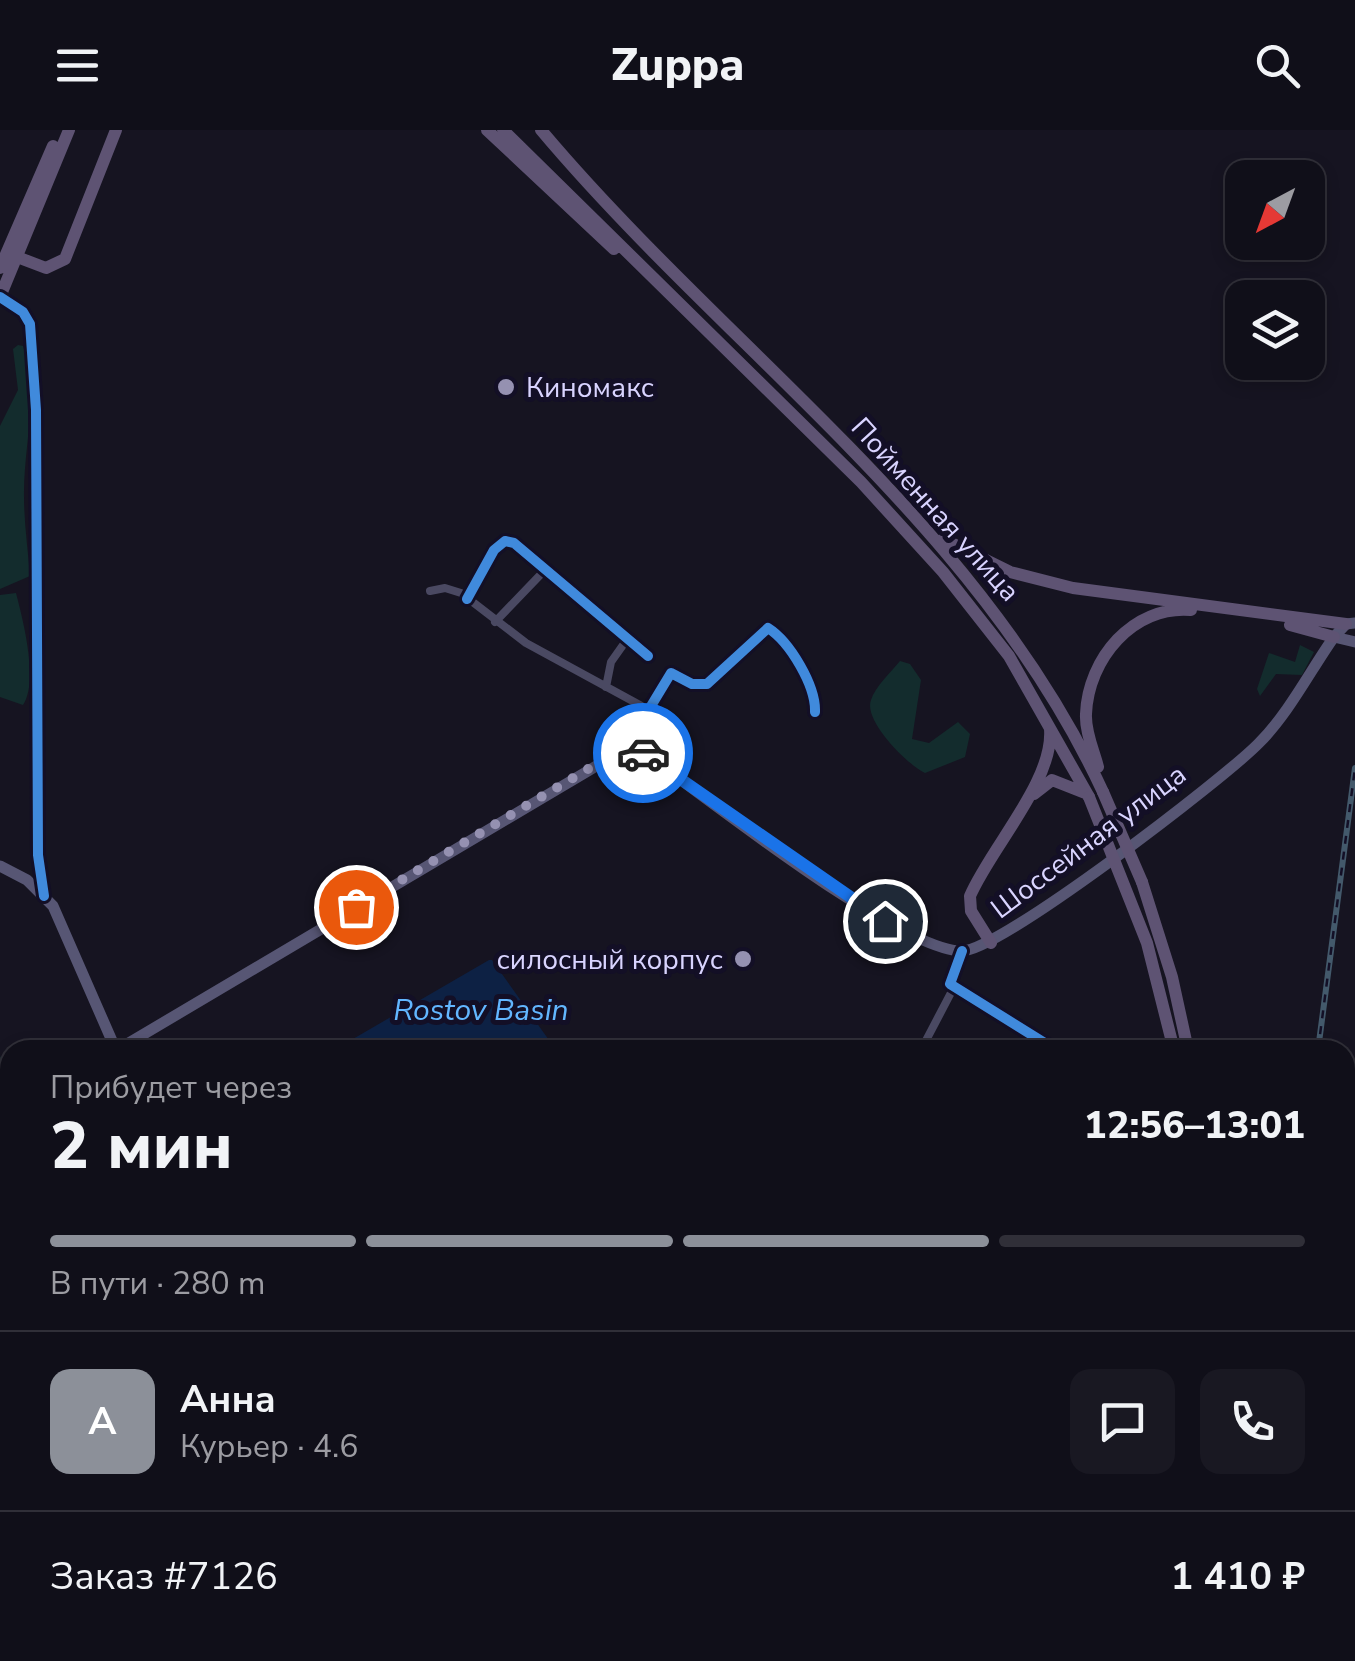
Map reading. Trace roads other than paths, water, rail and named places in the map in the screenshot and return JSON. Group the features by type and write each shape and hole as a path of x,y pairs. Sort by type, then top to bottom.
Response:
{"main road":[{"path":"0,268 50,154 56,130"},
{"path":"0,297 69,130"},
{"path":"487,130 685,308"},
{"path":"503,130 685,308"},
{"name":"Пойменная улица","path":"543,131 598,198 953,557 1023,647 1098,793"},
{"path":"16,257 46,268 62,263 113,137"},
{"name":"Пойменная улица","path":"685,308 921,547 1009,656 1050,726 1098,793"},
{"path":"904,504 940,537 977,559 1040,581 1351,624"},
{"path":"1171,1040 1139,919 1098,793 1086,717 1098,667 1135,624 1185,610 1294,626 1355,642"},
{"path":"1325,622 1334,637"},
{"path":"1334,637 1351,624"},
{"name":"Шоссейная улица","path":"962,951 994,941 1250,752 1334,637"},
{"path":"994,941 972,911 970,896 1041,774 1051,745 1050,726"},
{"path":"133,1040 625,749 647,755 890,924 930,943 962,951"},
{"path":"994,941 977,908 977,896 1038,788 1052,780 1098,793 1157,927 1185,1040"},
{"path":"0,866 44,896 59,916 112,1040"}],"street":[{"path":"0,297 23,312 30,324 38,856 44,896"},
{"path":"467,598 494,550 505,541 527,551 544,570 648,656"},
{"path":"495,622 544,570"},
{"path":"430,592 445,588 467,598 495,622 649,710"},
{"path":"625,749 671,673 692,684 707,684 768,628 793,656 816,700 815,712"},
{"path":"606,688 611,662 628,638"},
{"path":"926,1040 952,986 962,951"},
{"path":"952,986 1040,1040"}],"water":[{"name":"Rostov Basin","path":"489,960 549,1040 351,1040"}],"railway":[{"path":"1319,1040 1355,768"}],"place":[{"name":"Киномакс","path":"506,387"},
{"name":"силосный корпус","path":"743,959"}]}
